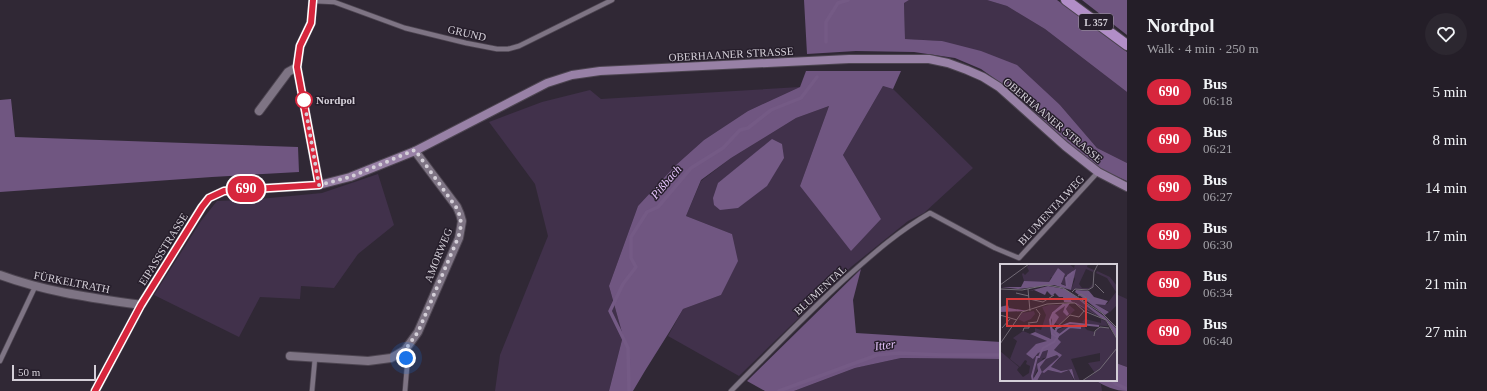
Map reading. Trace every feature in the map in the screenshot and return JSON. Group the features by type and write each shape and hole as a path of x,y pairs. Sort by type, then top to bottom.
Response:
{"main road":[{"name":"L 357","path":"1066,0 1127,44"}],"street":[{"path":"314,1 311,23 300,46 297,67 319,185"},
{"name":"OBERHAANER STRASSE","path":"319,185 350,177 415,150 538,87 562,78 579,74 607,71 849,59 929,59 948,63 967,70 983,77 999,87 1065,146 1098,172 1127,187"},
{"path":"259,110 288,72 297,67"},
{"name":"AMORWEG","path":"290,356 368,361 382,360 391,358 405,350 418,332 458,238 462,221 456,207 415,150"},
{"name":"EIPASSSTRASSE","path":"95,391 141,305 209,198 224,191 319,185"},
{"name":"FÜRKELTRATH","path":"0,275 35,287 85,297 141,305"}],"lane":[{"name":"GRUND","path":"314,1 334,2 377,19 412,30 497,49 508,49 519,46 612,0"},
{"name":"BLUMENTALWEG","path":"930,213 995,248 1020,258 1098,172"},
{"name":"BLUMENTAL","path":"731,391 794,326 867,259 902,230 930,213"},
{"path":"0,361 35,287"},
{"path":"405,350 407,367 405,391"},
{"path":"312,391 315,358"}],"shaded area":[{"path":"804,0 909,0 904,3 905,39 942,41 981,51 1017,65 1060,105 1097,148 1127,163 1127,181 1102,170 1081,154 1008,88 981,69 955,58 914,52 856,51 807,54"},
{"path":"909,0 987,0 1007,6 1045,29 1127,92 1127,163 1097,148 1060,105 942,41 905,39 904,2"},
{"path":"987,0 1057,0 1127,52 1127,92 1045,29 1007,6"},
{"path":"1082,0 1127,0 1127,35"},
{"path":"806,71 901,71 893,89 883,86 843,155 881,219 851,251 800,186 829,106 796,118 731,158 701,180 686,216 732,234 738,261 721,295 683,309 633,391 609,391 623,336 609,286 638,206 676,165 704,140 748,111 800,87"},
{"path":"883,86 893,89 973,168 924,213 908,221 851,267 739,376 668,336 683,309 721,295 732,234 686,216 701,181 731,158 796,118 829,106 800,186 881,219 843,155"},
{"path":"800,87 748,111 704,140 676,165 638,206 609,286 623,336 609,391 495,391 500,355 548,236 535,184 489,122 542,102 590,90 601,99"},
{"path":"11,99 15,137 298,147 299,172 0,192 0,100"},
{"path":"772,139 782,144 784,158 767,186 738,208 720,210 714,205 713,198 718,183"},
{"path":"378,174 394,225 358,254 334,288 301,286 300,299 260,297 239,337 154,295 201,221 217,201 322,193"},
{"path":"861,269 853,300 856,333 1000,342 1000,359 901,358 855,368 794,391 765,391 747,381"},
{"path":"1117,294 1127,299 1127,367 1117,363"},
{"path":"901,358 1000,359 1000,381 1096,381 1101,384 1102,391 794,391 855,368"},
{"path":"1117,363 1127,367 1127,391 1110,388 1097,381 1117,381"}],"waterway":[{"name":"Pißbach","path":"826,42 826,22 838,3 848,0"},
{"name":"Pißbach","path":"629,391 628,348 610,311 623,284 636,267 631,258 631,237 647,212 658,207 691,168 723,148 740,130 748,128 771,110 801,98 817,77"},
{"name":"Itter","path":"779,391 877,355 899,353 1000,355"},
{"name":"Itter","path":"1112,381 1127,389"}],"bus line":[{"name":"690","path":"95,391 141,305 209,198 216,193 239,189 319,185 297,67 297,57 300,46 311,23 313,15 313,0"}],"place":[{"name":"Nordpol","path":"304,100"}],"route":[{"path":"304,100 319,185 350,177 415,150 460,214 462,221 458,238 418,332 405,350 406,358"}]}
